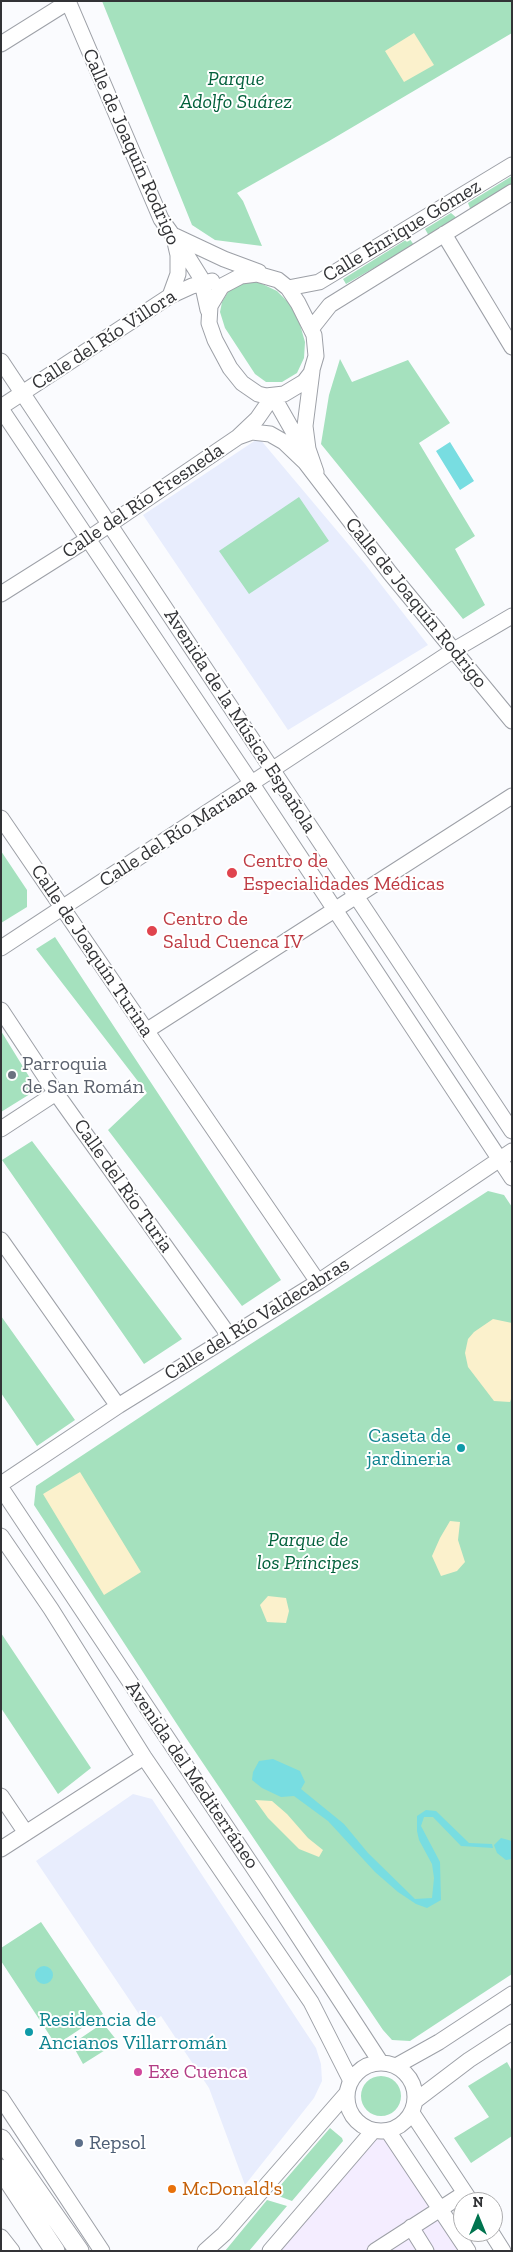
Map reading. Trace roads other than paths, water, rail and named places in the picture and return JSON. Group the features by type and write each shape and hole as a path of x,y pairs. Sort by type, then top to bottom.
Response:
{"main road":[{"path":"1,2139 79,2251"},
{"path":"1,2169 55,2251"}],"street":[{"path":"1,44 68,1"},
{"name":"Calle de Joaquín Rodrigo","path":"68,1 161,219 173,236 178,255 178,274 170,296"},
{"name":"Calle Enrique Gómez","path":"288,288 319,282 512,164"},
{"name":"Calle Enrique Gómez","path":"311,329 330,305 512,192"},
{"path":"444,234 512,346"},
{"path":"173,236 219,257 278,280 288,288 298,303 311,329 316,349 305,426 308,449 321,484"},
{"path":"173,236 198,272 209,323 215,340 230,368 242,383 258,394 273,396 291,391 304,382 312,369"},
{"path":"208,312 217,291 227,282 241,276 267,275"},
{"name":"Calle del Río Villora","path":"1,408 22,392 170,296 181,290 202,284 241,276"},
{"name":"Avenida de la Música Española","path":"1,361 512,1131"},
{"path":"273,396 294,433 304,462"},
{"name":"Calle del Río Fresneda","path":"1,594 88,539 238,437 257,419 273,396"},
{"name":"Avenida de la Música Española","path":"1,408 335,910 506,1155 512,1178"},
{"path":"238,437 252,432 270,434 284,442 304,462"},
{"name":"Calle de Joaquín Rodrigo","path":"304,462 512,721"},
{"name":"Calle del Río Mariana","path":"1,948 454,650 512,616"},
{"path":"146,1031 512,796"},
{"name":"Calle de Joaquín Turina","path":"1,818 318,1282"},
{"name":"Calle del Río Turia","path":"1,1010 56,1093 230,1337"},
{"path":"1,1129 56,1093"},
{"name":"Calle del Río Valdecabras","path":"1,1484 118,1406 318,1282 506,1155"},
{"path":"1,1240 118,1406"},
{"name":"Avenida del Mediterráneo","path":"1,1488 265,1885 380,2063"},
{"name":"Avenida del Mediterráneo","path":"1,1536 51,1609 144,1757 311,2002 349,2087"},
{"path":"1,1849 144,1757"},
{"path":"1,1796 26,1833"},
{"path":"396,2066 439,2042 512,1994"},
{"path":"270,2251 381,2131 402,2124 413,2107 469,2060 512,2032"},
{"path":"205,2251 224,2234 363,2068 380,2063 396,2066 411,2080 415,2090 413,2107 464,2192"},
{"path":"349,2087 348,2105 353,2117 362,2126 381,2131 440,2209 468,2251"},
{"path":"1,2098 102,2251"},
{"path":"375,2251 440,2209 453,2204"},
{"path":"411,2227 426,2251"},
{"path":"1,2237 12,2251"}],"water":[{"path":"450,442 474,481 460,490 436,451"},
{"path":"273,1759 300,1771 305,1782 301,1789 344,1824 368,1853 415,1899 432,1898 434,1878 432,1864 419,1840 417,1831 417,1816 426,1810 436,1811 469,1843 492,1844 493,1848 461,1846 433,1817 424,1817 421,1826 440,1862 441,1900 427,1908 416,1904 398,1892 375,1872 328,1821 294,1796 281,1797 262,1788 252,1780 253,1772 259,1761"},
{"path":"501,1838 512,1841 512,1859 506,1860 497,1853 494,1845"},
{"path":"44,1966 50,1969 53,1975 50,1981 44,1984 38,1981 35,1975 38,1969"}],"place":[{"name":"Centro de Especialidades Médicas","path":"232,873"},
{"name":"Centro de Salud Cuenca IV","path":"152,931"},
{"name":"Parroquia de San Román","path":"12,1075"},
{"name":"Caseta de jardineria","path":"461,1448"},
{"name":"Residencia de Ancianos Villarromán","path":"29,2032"},
{"name":"Exe Cuenca","path":"138,2072"},
{"name":"Repsol","path":"79,2143"},
{"name":"McDonald's","path":"172,2189"}],"park label":[{"name":"Parque Adolfo Suárez","path":"236,90"},
{"name":"Parque de los Príncipes","path":"308,1552"}]}
